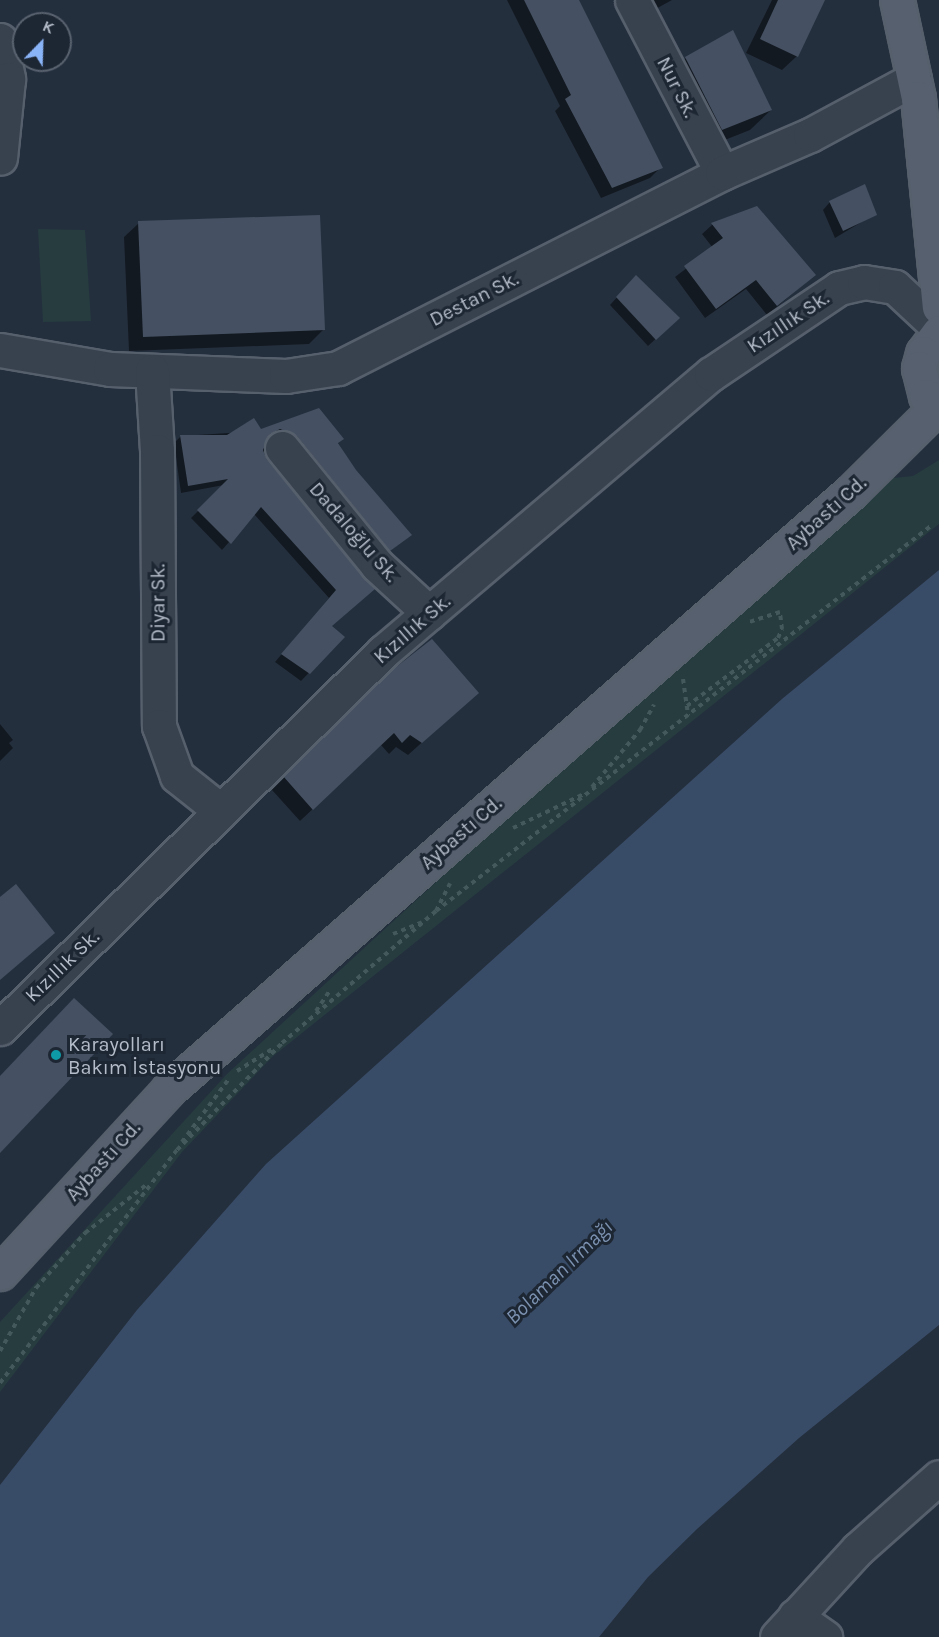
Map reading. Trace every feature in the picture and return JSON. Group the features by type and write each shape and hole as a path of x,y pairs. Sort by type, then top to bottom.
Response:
{"main road":[{"path":"897,0 914,79 939,307"},
{"path":"938,408 921,383 919,368 923,353 939,330"},
{"name":"Aybastı Cd.","path":"0,1273 168,1090 852,492 938,408"}],"street":[{"name":"Nur Sk.","path":"632,0 722,173"},
{"path":"0,40 8,79 0,158"},
{"name":"Destan Sk.","path":"0,350 110,369 286,376 338,368 722,173 810,135 914,79"},
{"name":"Kızıllık Sk.","path":"1,1025 383,652 711,374 820,299 839,288 864,282 895,287 939,330"},
{"name":"Diyar Sk.","path":"152,371 157,451 159,726 177,776 221,811"},
{"name":"Dadaloğlu Sk.","path":"282,447 377,565 429,613"},
{"path":"825,1637 786,1627 858,1549 939,1477"}],"path":[{"path":"591,789 602,784 932,525"},
{"path":"687,706 778,638 782,629 780,612 745,624"},
{"path":"683,675 688,717"},
{"path":"177,1150 282,1042 436,911 572,808 591,789 640,730 655,702"},
{"path":"506,831 585,794"},
{"path":"436,911 452,880"},
{"path":"0,1383 229,1079 282,1042"},
{"path":"0,1351 23,1306 64,1256 154,1178"}],"green space":[{"path":"38,229 85,230 91,321 43,322"},
{"path":"939,460 939,524 272,1057 182,1152 0,1392 0,1322 227,1074 585,745 801,557 893,478 913,476"}],"water":[{"name":"Bolaman Irmağı","path":"939,570 939,1325 799,1438 697,1529 648,1577 599,1637 0,1637 0,1485 137,1310 266,1164 782,699"}],"building":[{"path":"524,0 579,0 663,168 612,188 565,99 571,95"},
{"path":"778,0 825,0 798,57 760,39"},
{"path":"733,30 772,110 722,130 685,57"},
{"path":"865,184 877,215 843,231 829,201"},
{"path":"757,206 816,275 777,306 756,280 716,309 684,266 723,238 711,223"},
{"path":"320,215 325,330 143,337 138,221"},
{"path":"636,275 680,318 656,340 616,297"},
{"path":"319,408 344,439 338,443 356,470 412,535 390,551 297,436 280,429 270,434 263,450 267,460 375,589 332,626 345,637 310,674 281,654 336,590 261,507 231,544 197,510 228,479 188,486 180,435 227,435 254,418 261,429"},
{"path":"432,639 479,693 422,743 410,735 402,743 394,733 313,810 283,776 391,671"},
{"path":"16,884 55,933 0,980 0,897"},
{"name":"Karayolları Bakım İstasyonu","path":"74,998 113,1034 0,1153 0,1076"}],"place":[{"name":"Karayolları Bakım İstasyonu","path":"56,1055"}]}
